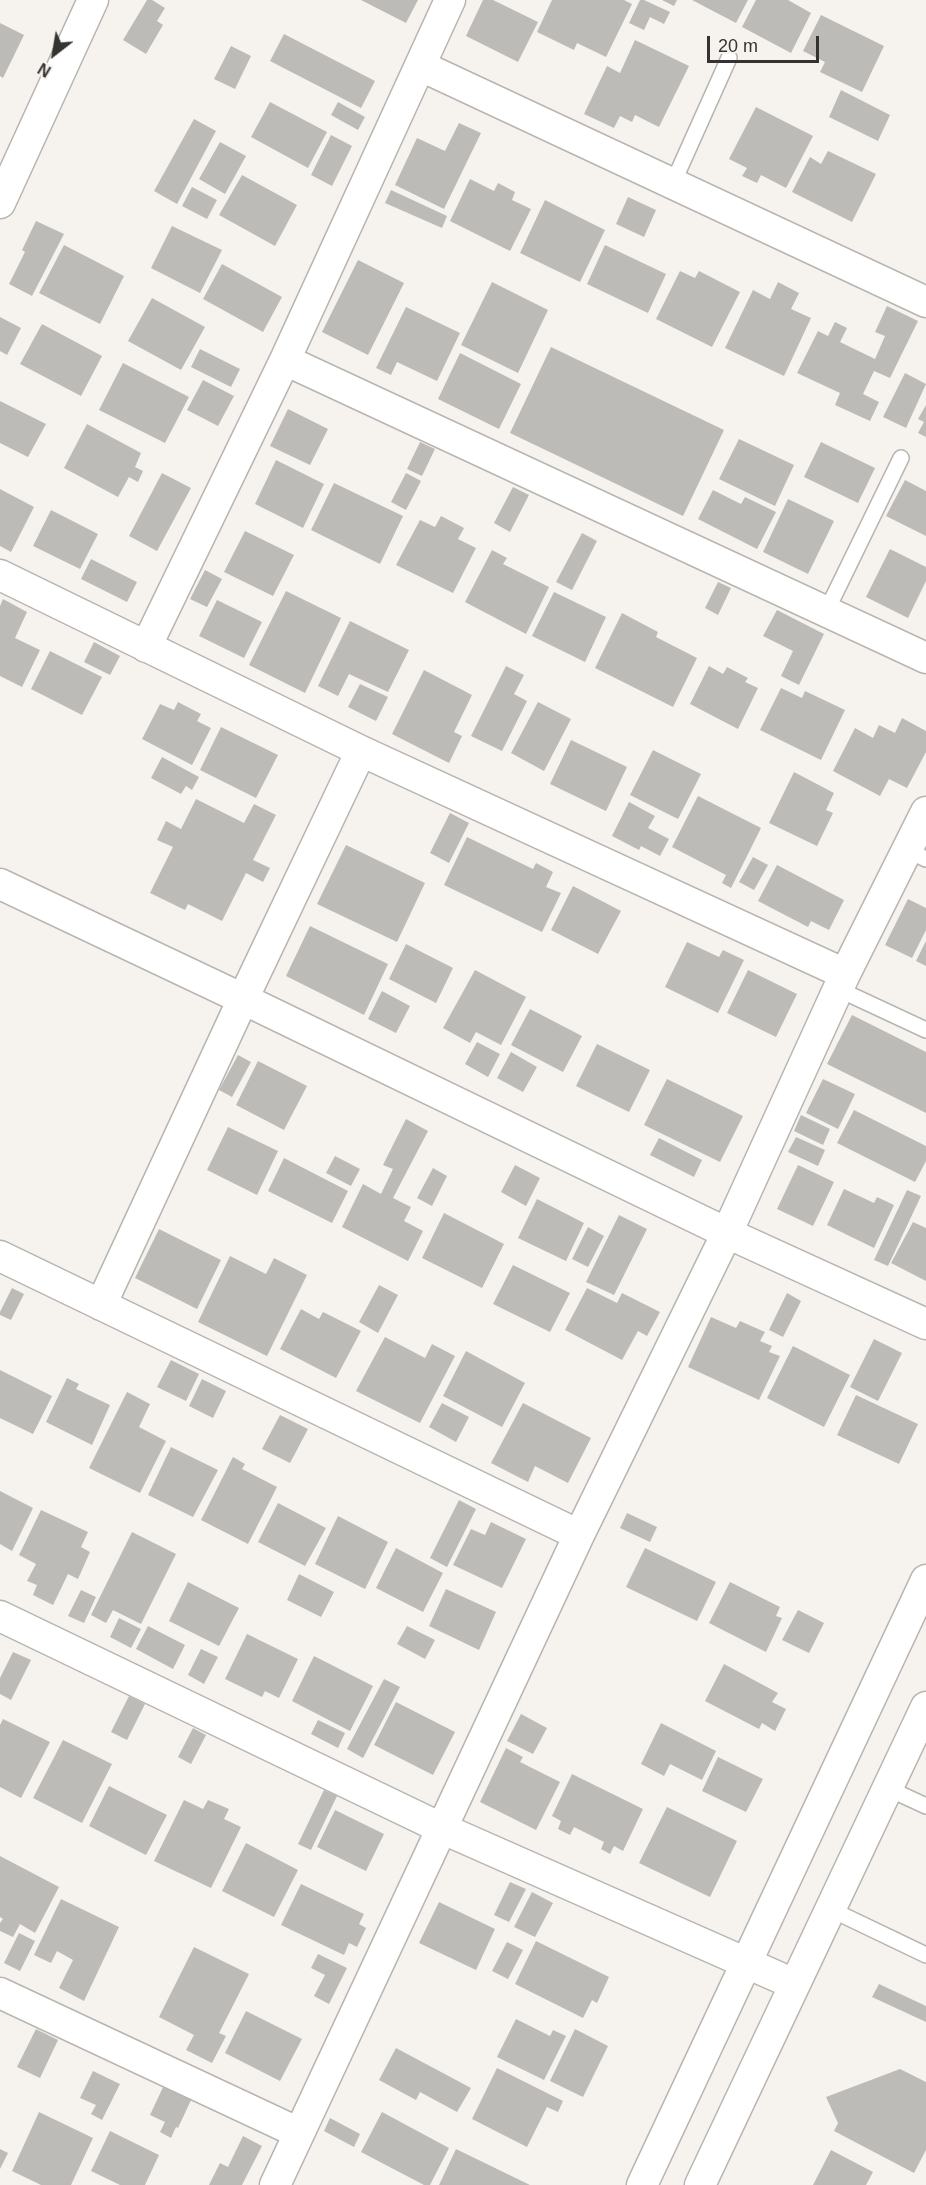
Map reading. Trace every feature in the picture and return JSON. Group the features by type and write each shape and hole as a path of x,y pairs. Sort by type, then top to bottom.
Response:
{"street":[{"path":"0,203 93,0"},
{"path":"146,647 285,360 450,0"},
{"path":"421,66 926,302"},
{"path":"285,360 926,658"},
{"path":"0,575 842,982"},
{"path":"101,1305 361,751"},
{"path":"275,2185 579,1535 727,1233 842,982 916,855 926,812"},
{"path":"0,884 727,1233 926,1324"},
{"path":"0,1257 579,1535"},
{"path":"642,2185 926,1580"},
{"path":"0,1616 441,1828 794,1984"},
{"path":"700,2185 926,1707"},
{"path":"0,1993 299,2133"}],"lane":[{"path":"673,183 729,58"},
{"path":"826,612 901,458"},
{"path":"842,982 926,1030"},
{"path":"887,1788 926,1806"},
{"path":"830,1909 926,1955"}],"building":[{"path":"147,0 152,0 165,8 157,21 163,25 146,54 123,40"},
{"path":"361,0 418,0 406,23"},
{"path":"483,0 493,0 538,22 518,62 466,36"},
{"path":"552,0 624,0 632,4 606,57 577,43 574,50 537,32"},
{"path":"640,0 670,12 664,24 650,17 644,30 629,23"},
{"path":"662,0 677,0 674,6"},
{"path":"692,0 748,0 736,23"},
{"path":"756,0 788,0 811,13 791,53 742,27"},
{"path":"821,15 884,46 862,92 820,72 825,62 803,51"},
{"path":"0,23 24,35 3,78 0,76"},
{"path":"284,34 375,81 361,108 270,61"},
{"path":"635,40 689,66 659,127 635,115 632,122 620,116 614,128 584,114 607,66 620,73"},
{"path":"231,46 251,56 235,89 214,79"},
{"path":"841,90 890,115 878,141 829,117"},
{"path":"270,102 327,132 308,168 251,137"},
{"path":"338,102 365,117 358,130 331,115"},
{"path":"756,107 813,136 786,188 761,175 757,183 742,176 747,168 729,159"},
{"path":"194,119 216,131 177,204 154,191"},
{"path":"459,123 481,133 444,209 395,185 417,138 445,151"},
{"path":"331,135 352,146 332,186 311,175"},
{"path":"220,142 246,156 225,194 199,179"},
{"path":"828,151 876,174 852,222 792,192 810,157 821,164"},
{"path":"242,175 297,205 275,246 219,215"},
{"path":"470,179 494,191 498,183 515,192 512,200 531,209 510,251 450,221"},
{"path":"192,187 217,200 207,219 182,206"},
{"path":"391,190 447,216 442,228 385,203"},
{"path":"628,197 656,210 644,237 616,224"},
{"path":"545,200 605,230 580,282 520,253"},
{"path":"36,221 64,234 32,296 9,284 25,252 22,250"},
{"path":"172,226 222,250 200,293 151,268"},
{"path":"64,245 124,276 100,324 39,293"},
{"path":"605,245 666,274 648,313 587,284"},
{"path":"358,260 404,283 368,355 322,332"},
{"path":"222,264 282,297 263,332 203,299"},
{"path":"680,271 695,278 699,271 740,292 712,347 656,319"},
{"path":"492,282 548,310 518,373 461,345"},
{"path":"778,282 799,293 791,309 811,318 784,376 725,348 753,290 770,299"},
{"path":"152,298 205,327 181,370 128,341"},
{"path":"887,306 918,321 890,378 874,371 863,394 879,402 870,421 835,405 840,393 797,373 818,331 828,336 835,322 847,328 840,342 875,359 885,336 875,332"},
{"path":"406,307 460,333 437,381 397,362 391,375 376,368"},
{"path":"0,317 21,328 7,355 0,351"},
{"path":"42,324 102,356 81,396 20,364"},
{"path":"551,347 724,430 683,516 510,433"},
{"path":"200,349 240,369 231,387 191,367"},
{"path":"460,353 521,384 499,429 438,399"},
{"path":"123,363 189,397 165,443 99,410"},
{"path":"905,373 926,384 906,428 883,417"},
{"path":"203,380 234,396 218,426 187,410"},
{"path":"0,401 46,424 28,457 0,443"},
{"path":"926,405 926,437 918,433 924,422 918,419"},
{"path":"288,409 328,429 310,465 270,446"},
{"path":"87,424 141,453 135,467 143,471 138,482 129,477 118,497 64,468"},
{"path":"739,439 794,465 775,506 719,479"},
{"path":"420,442 435,449 422,476 407,469"},
{"path":"821,442 875,468 858,503 804,477"},
{"path":"276,460 324,484 303,528 255,504"},
{"path":"162,473 191,488 157,551 129,536"},
{"path":"406,473 421,481 406,510 391,502"},
{"path":"905,480 926,491 926,536 886,516"},
{"path":"334,483 403,516 380,564 311,530"},
{"path":"513,487 529,495 510,532 494,523"},
{"path":"0,489 34,507 11,552 0,546"},
{"path":"713,490 741,504 745,497 776,512 757,549 698,519"},
{"path":"788,499 834,521 808,574 763,552"},
{"path":"51,510 98,534 80,569 33,546"},
{"path":"441,516 464,528 458,539 476,548 453,593 396,565 420,520 435,527"},
{"path":"245,531 294,555 273,596 224,572"},
{"path":"582,533 597,541 572,590 556,582"},
{"path":"890,549 926,567 926,581 908,618 866,597"},
{"path":"492,550 507,558 503,564 549,587 526,634 465,602"},
{"path":"91,559 137,582 127,602 81,579"},
{"path":"205,570 222,579 207,607 190,599"},
{"path":"718,582 731,588 718,615 705,608"},
{"path":"286,591 341,618 305,693 249,665"},
{"path":"554,592 606,617 585,662 532,636"},
{"path":"3,599 27,612 15,638 40,650 22,687 0,676 0,606"},
{"path":"217,600 262,622 244,658 199,636"},
{"path":"777,610 824,634 799,685 781,676 793,651 763,636"},
{"path":"622,613 658,632 656,637 697,658 673,707 595,668"},
{"path":"350,621 409,650 388,692 349,674 338,696 318,686"},
{"path":"94,642 120,656 110,675 84,662"},
{"path":"50,651 102,677 82,715 31,689"},
{"path":"506,666 524,675 514,694 527,701 502,751 471,736"},
{"path":"709,666 723,674 727,667 748,678 745,682 758,688 738,729 690,704"},
{"path":"424,670 472,695 454,732 462,736 449,763 392,734"},
{"path":"360,684 388,697 376,721 348,707"},
{"path":"781,688 802,698 805,691 845,710 821,760 760,730"},
{"path":"178,702 201,714 197,721 211,728 192,765 142,739 160,704 174,710"},
{"path":"538,702 571,719 544,771 511,753"},
{"path":"902,718 926,731 926,752 907,788 889,779 880,796 833,771 855,728 873,738 879,725 895,733"},
{"path":"221,727 278,755 256,798 200,770"},
{"path":"571,740 627,767 606,811 550,784"},
{"path":"653,750 701,774 678,819 630,795"},
{"path":"162,757 199,777 192,790 186,786 181,794 151,778"},
{"path":"794,772 834,793 826,810 833,813 817,846 769,823"},
{"path":"698,796 761,828 731,888 722,883 726,875 672,847"},
{"path":"196,799 244,823 254,804 276,815 253,860 270,868 263,882 246,873 222,921 188,904 185,910 150,893 173,847 157,840 166,821 181,829"},
{"path":"629,802 655,816 648,828 669,839 660,856 641,846 639,850 612,836"},
{"path":"450,813 469,823 449,863 430,853"},
{"path":"467,837 533,869 536,863 553,872 546,887 561,893 542,932 444,885"},
{"path":"346,845 425,883 397,942 317,904"},
{"path":"753,857 768,865 754,890 739,882"},
{"path":"777,865 844,900 829,930 811,921 808,927 758,901"},
{"path":"573,886 621,911 598,954 551,930"},
{"path":"908,899 926,908 926,930 912,958 885,945"},
{"path":"310,926 388,964 364,1015 286,976"},
{"path":"926,941 926,966 916,961"},
{"path":"687,942 719,957 723,950 744,960 718,1013 665,987"},
{"path":"406,944 453,968 436,1003 389,979"},
{"path":"475,970 526,997 501,1045 476,1032 470,1043 443,1028"},
{"path":"748,970 797,994 776,1037 727,1013"},
{"path":"382,991 410,1006 396,1033 368,1019"},
{"path":"530,1009 582,1036 563,1072 511,1045"},
{"path":"852,1015 926,1052 926,1113 827,1064"},
{"path":"477,1042 500,1054 488,1077 465,1064"},
{"path":"597,1044 650,1070 629,1112 576,1086"},
{"path":"511,1052 537,1067 523,1092 497,1078"},
{"path":"238,1055 251,1062 232,1097 219,1090"},
{"path":"258,1061 307,1086 284,1130 236,1105"},
{"path":"667,1079 743,1116 720,1162 644,1125"},
{"path":"823,1079 855,1094 838,1129 806,1113"},
{"path":"854,1110 926,1146 926,1161 915,1182 837,1143"},
{"path":"801,1115 830,1129 823,1145 794,1131"},
{"path":"406,1119 428,1131 393,1198 411,1207 404,1221 423,1231 408,1261 342,1227 363,1184 381,1194 393,1169 383,1165"},
{"path":"228,1127 278,1151 257,1195 207,1170"},
{"path":"796,1137 825,1150 818,1166 788,1152"},
{"path":"659,1138 702,1160 694,1177 650,1155"},
{"path":"335,1156 360,1169 351,1186 326,1173"},
{"path":"284,1158 348,1191 332,1223 268,1191"},
{"path":"515,1165 540,1178 526,1206 501,1192"},
{"path":"798,1165 834,1182 813,1226 777,1209"},
{"path":"433,1168 447,1176 432,1206 417,1198"},
{"path":"844,1189 874,1203 877,1197 894,1205 874,1248 827,1225"},
{"path":"907,1190 921,1196 888,1266 874,1260"},
{"path":"537,1199 584,1223 566,1261 518,1238"},
{"path":"444,1213 504,1244 482,1288 422,1258"},
{"path":"619,1215 647,1229 614,1295 586,1282"},
{"path":"913,1222 926,1228 926,1281 891,1263"},
{"path":"588,1227 604,1236 588,1267 572,1259"},
{"path":"159,1229 221,1260 197,1309 135,1278"},
{"path":"230,1256 266,1274 274,1258 307,1275 267,1356 198,1322"},
{"path":"513,1265 570,1293 550,1332 493,1304"},
{"path":"379,1285 398,1295 378,1333 359,1322"},
{"path":"12,1288 24,1294 11,1320 0,1315 0,1312"},
{"path":"587,1288 617,1303 622,1293 660,1312 647,1336 638,1331 622,1360 565,1330"},
{"path":"787,1293 801,1301 783,1337 769,1330"},
{"path":"301,1309 319,1319 323,1312 361,1331 336,1378 280,1349"},
{"path":"711,1317 736,1328 740,1321 765,1332 760,1341 772,1346 769,1352 780,1356 759,1400 688,1367"},
{"path":"385,1337 425,1358 432,1344 455,1356 420,1423 356,1391"},
{"path":"874,1339 902,1353 878,1401 850,1387"},
{"path":"793,1346 850,1375 824,1427 767,1398"},
{"path":"466,1351 525,1383 502,1427 443,1396"},
{"path":"171,1360 199,1374 186,1401 157,1387"},
{"path":"0,1370 52,1396 33,1434 0,1418"},
{"path":"67,1378 79,1384 76,1389 110,1405 92,1445 46,1422"},
{"path":"202,1379 226,1391 213,1418 189,1406"},
{"path":"127,1392 150,1404 139,1427 166,1441 140,1493 89,1468"},
{"path":"856,1395 918,1424 899,1464 837,1435"},
{"path":"442,1403 469,1417 456,1442 429,1427"},
{"path":"523,1403 591,1438 568,1483 535,1466 528,1482 491,1463"},
{"path":"280,1415 308,1429 290,1463 262,1449"},
{"path":"171,1447 218,1470 193,1517 148,1495"},
{"path":"233,1457 245,1464 242,1469 277,1487 248,1544 201,1520"},
{"path":"0,1491 33,1508 12,1551 0,1544"},
{"path":"459,1500 476,1509 447,1567 430,1558"},
{"path":"278,1503 326,1528 305,1566 258,1542"},
{"path":"41,1510 88,1532 81,1547 90,1552 78,1579 68,1574 53,1605 33,1595 37,1585 27,1581 36,1564 19,1555"},
{"path":"627,1513 657,1527 650,1542 620,1528"},
{"path":"338,1516 388,1542 365,1589 315,1564"},
{"path":"491,1522 526,1539 502,1588 453,1565 471,1529 485,1535"},
{"path":"132,1532 176,1554 141,1624 113,1610 106,1623 91,1615"},
{"path":"396,1548 443,1573 423,1612 376,1588"},
{"path":"645,1548 716,1582 697,1621 626,1587"},
{"path":"299,1574 334,1592 321,1617 287,1600"},
{"path":"188,1582 239,1608 219,1646 169,1621"},
{"path":"730,1582 780,1607 776,1616 782,1618 766,1652 709,1623"},
{"path":"446,1589 496,1612 479,1650 429,1626"},
{"path":"81,1590 96,1597 84,1623 68,1616"},
{"path":"798,1610 824,1623 809,1653 782,1640"},
{"path":"119,1618 141,1629 131,1648 110,1637"},
{"path":"148,1626 185,1645 173,1669 136,1649"},
{"path":"407,1626 435,1640 425,1659 397,1644"},
{"path":"247,1634 298,1659 279,1698 265,1691 262,1697 225,1679"},
{"path":"201,1649 218,1657 204,1684 188,1675"},
{"path":"13,1652 31,1660 11,1700 0,1694 0,1678"},
{"path":"314,1656 373,1686 350,1731 292,1701"},
{"path":"724,1664 778,1693 772,1702 786,1709 775,1731 762,1723 759,1729 705,1701"},
{"path":"384,1679 400,1687 363,1758 347,1749"},
{"path":"129,1696 145,1704 127,1740 111,1732"},
{"path":"396,1702 455,1732 433,1775 374,1745"},
{"path":"521,1714 547,1728 533,1754 507,1741"},
{"path":"3,1719 50,1742 21,1798 0,1787 0,1725"},
{"path":"318,1720 345,1733 338,1748 311,1734"},
{"path":"661,1723 716,1751 702,1780 670,1764 664,1776 641,1764"},
{"path":"193,1728 206,1735 191,1764 178,1757"},
{"path":"63,1740 112,1764 82,1823 33,1798"},
{"path":"506,1748 523,1757 520,1762 560,1782 536,1830 480,1802"},
{"path":"718,1757 763,1779 746,1812 702,1791"},
{"path":"572,1774 643,1809 623,1851 614,1846 610,1854 601,1849 604,1842 574,1827 570,1835 558,1829 561,1821 552,1816"},
{"path":"109,1786 167,1815 146,1855 89,1826"},
{"path":"324,1790 337,1796 311,1850 298,1844"},
{"path":"184,1800 203,1809 208,1800 229,1809 224,1819 241,1827 211,1888 154,1861"},
{"path":"667,1807 737,1841 710,1897 639,1863"},
{"path":"335,1810 384,1834 366,1871 317,1847"},
{"path":"246,1843 298,1870 274,1917 222,1891"},
{"path":"0,1856 59,1887 35,1933 20,1924 13,1937 0,1931 0,1923 3,1919 0,1917"},
{"path":"510,1882 526,1889 509,1922 494,1915"},
{"path":"301,1884 364,1914 359,1924 366,1928 357,1947 349,1943 344,1955 281,1925"},
{"path":"532,1892 553,1903 535,1937 514,1927"},
{"path":"61,1899 119,1927 84,2001 59,1988 73,1960 57,1951 51,1963 34,1955"},
{"path":"439,1902 495,1929 476,1970 419,1943"},
{"path":"19,1933 35,1941 20,1971 4,1963"},
{"path":"536,1941 609,1977 597,2003 592,2000 583,2018 515,1984"},
{"path":"507,1942 523,1950 508,1979 492,1971"},
{"path":"194,1947 249,1974 219,2033 226,2036 212,2063 186,2050 194,2035 159,2017"},
{"path":"318,1954 347,1968 329,2004 314,1996 325,1975 311,1968"},
{"path":"879,1984 926,2006 926,2022 872,1997"},
{"path":"246,2011 302,2039 280,2081 225,2053"},
{"path":"516,2019 550,2036 553,2030 566,2036 544,2080 497,2057"},
{"path":"36,2029 58,2040 40,2078 17,2067"},
{"path":"575,2029 608,2046 583,2097 550,2081"},
{"path":"396,2048 471,2088 457,2112 420,2092 416,2100 379,2080"},
{"path":"497,2068 563,2101 558,2112 547,2107 527,2147 472,2119"},
{"path":"900,2069 926,2082 926,2150 914,2173 834,2131 838,2123 826,2097"},
{"path":"93,2071 120,2084 102,2120 91,2114 96,2105 80,2098"},
{"path":"164,2085 192,2098 171,2138 160,2132 165,2122 150,2115"},
{"path":"39,2112 93,2138 71,2185 41,2185 12,2171"},
{"path":"382,2112 449,2148 430,2185 424,2185 361,2152"},
{"path":"330,2118 360,2134 354,2147 324,2131"},
{"path":"110,2131 159,2155 145,2185 120,2185 91,2171"},
{"path":"243,2136 262,2146 242,2185 209,2185 220,2163 228,2167"},
{"path":"0,2149 8,2153 0,2169"},
{"path":"456,2149 530,2185 439,2185"},
{"path":"831,2150 873,2172 866,2185 813,2185"}]}
